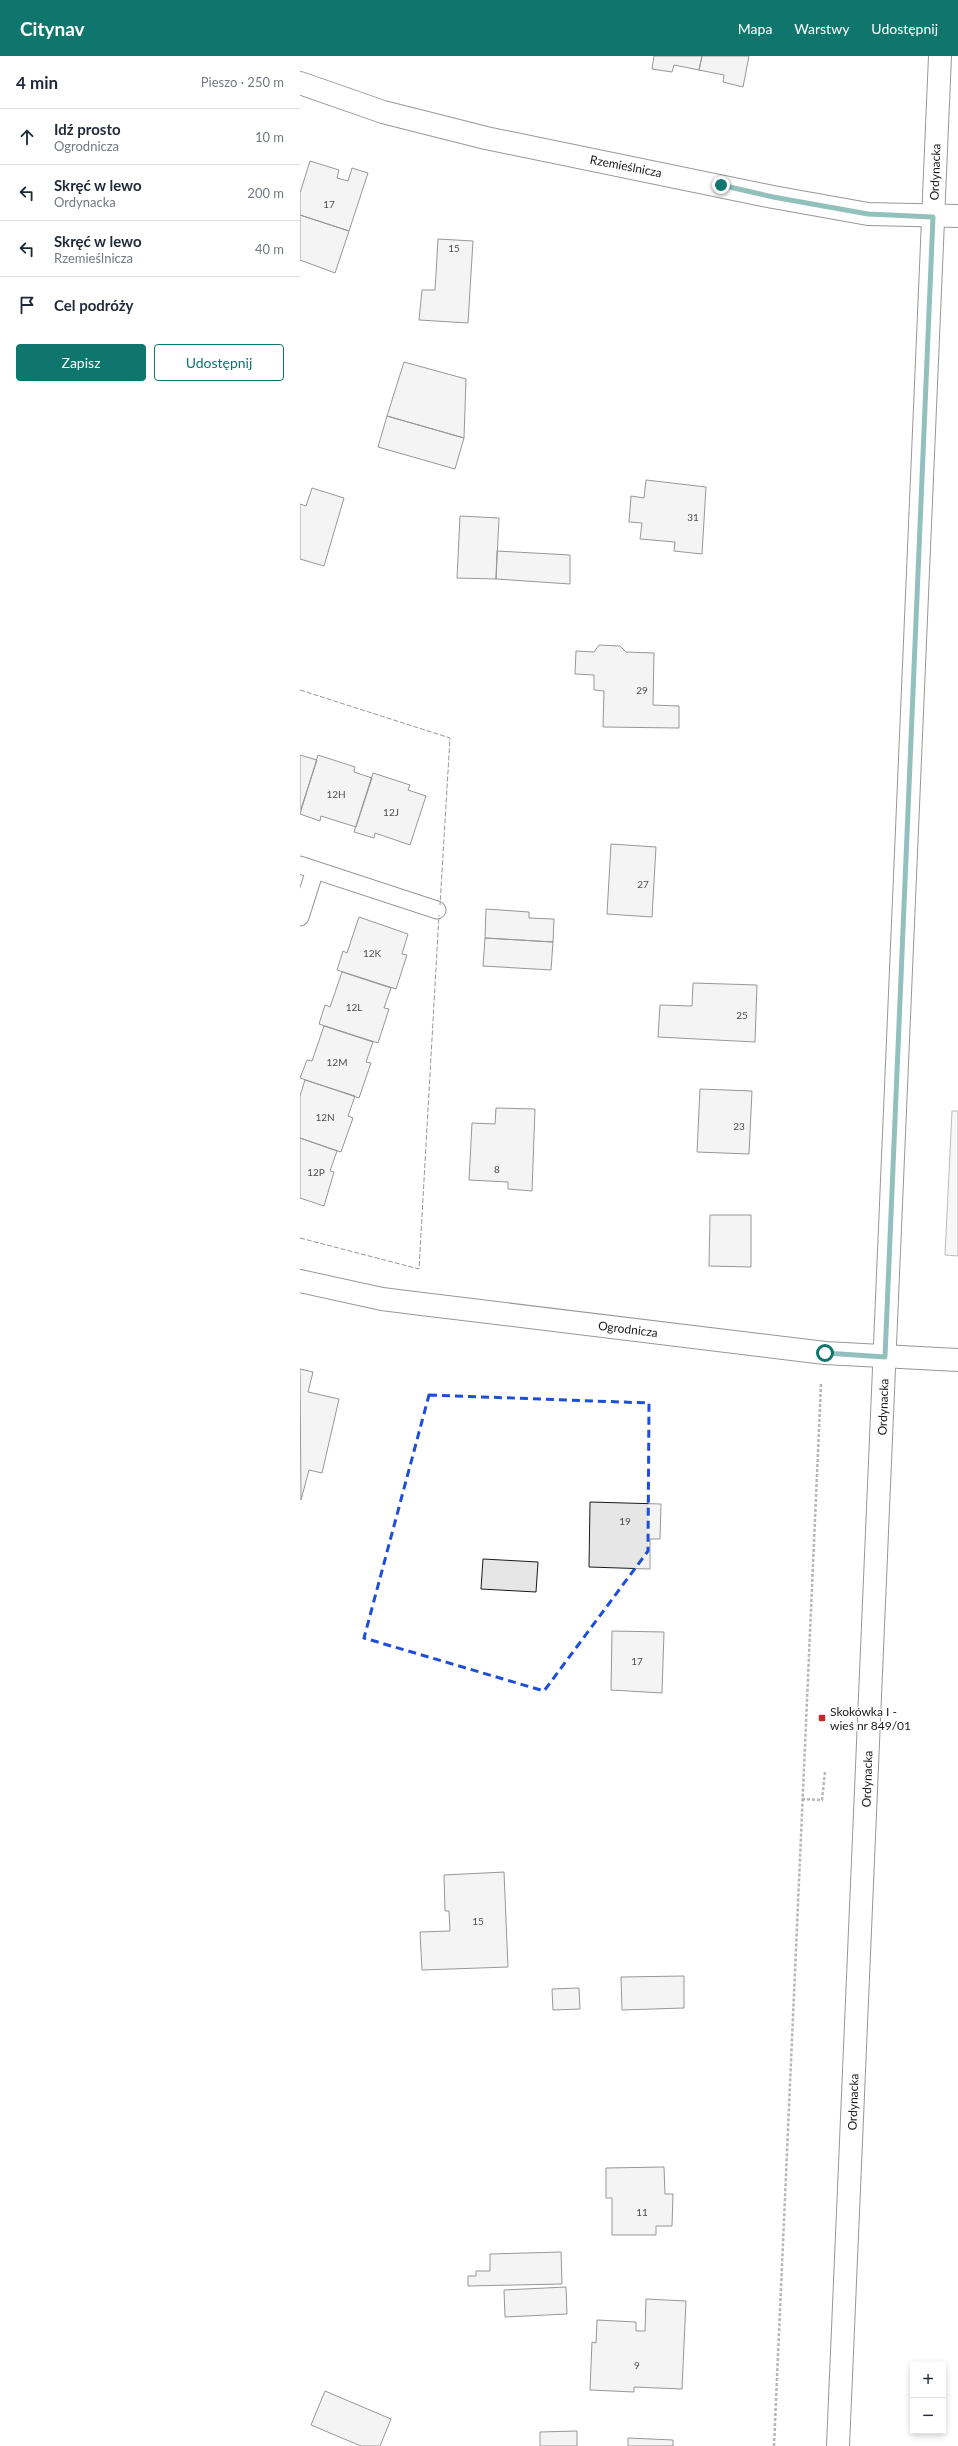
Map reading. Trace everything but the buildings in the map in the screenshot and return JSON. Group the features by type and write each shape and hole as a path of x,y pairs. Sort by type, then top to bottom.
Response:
{"main road":[{"name":"Ordynacka","path":"838,2446 940,56"},
{"name":"Rzemieślnicza","path":"300,83 383,112 486,138 773,197 868,214 933,217 958,216"},
{"name":"Ogrodnicza","path":"300,1281 389,1300 825,1353 958,1360"}],"lane":[{"path":"300,917 308,868 437,910"}],"path":[{"path":"774,2446 822,1378"},
{"path":"802,1799 822,1800 825,1772"}],"highlighted area":[{"path":"429,1395 649,1403 648,1551 544,1691 364,1638"}],"shaded area":[{"path":"952,1111 958,1111 958,1256 945,1255"}],"fence":[{"path":"300,690 450,738 440,905"},
{"path":"300,1238 419,1269 439,915"}],"place":[{"name":"Skokówka I - wieś nr 849/01","path":"822,1718"}],"route":[{"path":"721,185 773,197 868,214 933,217 885,1357 825,1353"}]}
